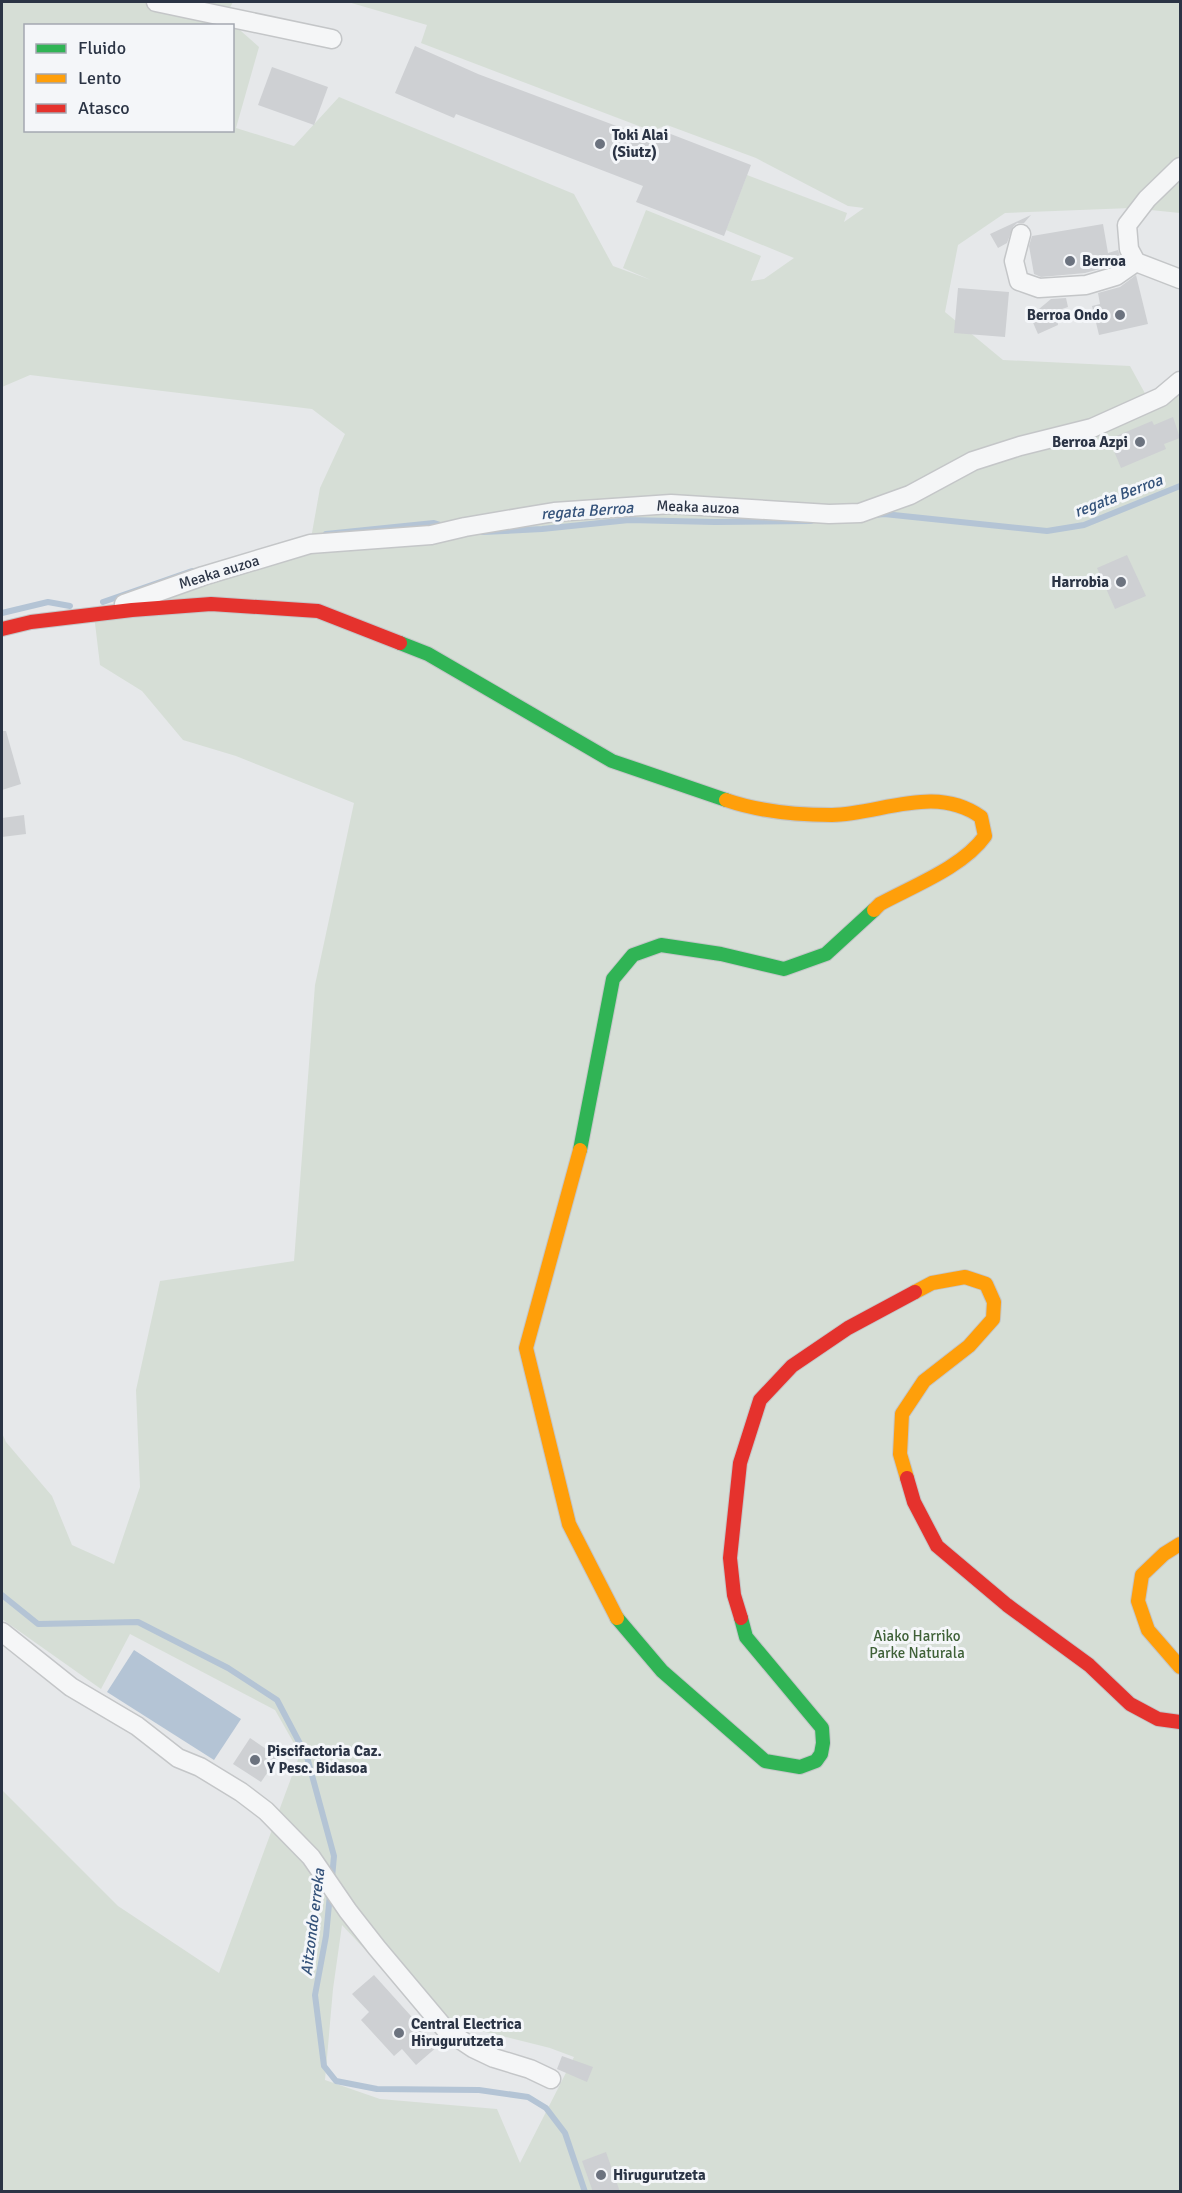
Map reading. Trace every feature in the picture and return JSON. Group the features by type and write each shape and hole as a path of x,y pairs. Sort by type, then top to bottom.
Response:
{"street":[{"path":"156,2 332,39"},
{"path":"1180,167 1147,199 1127,225 1129,249 1136,262 1180,279"},
{"path":"1021,234 1014,261 1019,281 1039,288 1086,285 1116,276 1136,262"},
{"name":"Meaka auzoa","path":"94,615 203,576 310,544 430,535 554,512 671,504 829,514 860,513 910,495 973,461 1020,446 1092,428 1161,397 1180,381"},
{"path":"2,629 31,622 132,610 211,604 318,611 428,654 612,760 752,809 833,815 919,801 967,807 981,817 985,836 977,848 950,866 880,904 826,954 784,969 721,954 661,945 633,955 613,979 580,1150 526,1348 569,1524 620,1624 662,1671 765,1761 782,1766 804,1768 818,1760 825,1742 822,1728 746,1637 735,1595 730,1558 740,1463 760,1401 792,1366 848,1328 932,1283 965,1277 986,1284 994,1302 993,1318 969,1346 924,1381 902,1414 900,1454 914,1502 937,1546 1007,1605 1089,1665 1130,1704 1158,1719 1180,1722"},
{"path":"1180,1544 1164,1554 1142,1575 1138,1601 1148,1630 1180,1667"},
{"path":"2,1632 71,1687 137,1726 177,1758 200,1767 241,1792 266,1811 297,1841 403,1981 446,2030 473,2048 494,2058 530,2069 551,2079"}],"green space":[{"name":"Aiako Harriko Parke Naturala","path":"2,2 233,2 225,17 233,24 24,24 24,132 234,132 234,25 259,47 236,128 294,146 339,97 574,194 613,266 651,280 623,268 646,210 761,256 751,281 764,279 794,258 726,230 747,175 847,213 844,222 864,208 848,206 756,158 667,125 652,131 421,43 427,25 348,2 1180,2 1180,213 1131,208 1005,213 958,245 945,312 1003,360 1130,366 1147,397 1180,381 1180,2191 2,2191 2,1790 118,1906 219,1973 300,1754 275,1710 130,1634 101,1689 2,1619 2,1433 6,1442 52,1496 72,1545 114,1564 140,1487 136,1390 160,1281 294,1261 315,985 354,803 236,756 183,740 142,691 100,665 94,615 310,544 320,488 345,434 312,409 30,375 2,387","holes":["342,1925 429,2018 550,2048 574,2057 520,2163 497,2109 380,2099 325,2080 333,1989"]}],"water":[{"path":"134,1650 241,1719 214,1760 107,1692"}],"building":[{"path":"415,46 478,74 659,142 663,131 751,165 724,236 636,202 643,186 456,114 454,118 395,93"},
{"path":"272,67 328,87 314,125 258,105"},
{"path":"1031,215 1024,223 1017,223 1013,227 1007,243 998,248 990,234"},
{"name":"Berroa","path":"1103,224 1108,253 1118,250 1121,259 1111,266 1085,273 1041,277 1034,274 1029,246 1032,236"},
{"name":"Berroa Ondo","path":"1136,275 1148,324 1099,335 1092,306 1100,304 1098,293 1120,287"},
{"path":"958,288 1009,292 1005,337 954,333"},
{"path":"1066,298 1068,307 1056,311 1058,325 1038,334 1031,318 1027,319 1051,299"},
{"name":"Berroa Azpi","path":"1173,417 1180,438 1164,444 1166,449 1121,468 1109,439 1152,421 1154,425"},
{"name":"Harrobia","path":"1127,555 1146,596 1115,609 1097,568"},
{"path":"2,731 6,731 21,784 2,790"},
{"path":"24,815 26,834 2,837 2,818"},
{"name":"Piscifactoria Caz. Y Pesc. Bidasoa","path":"250,1738 278,1757 261,1782 233,1764"},
{"name":"Central Electrica Hirugurutzeta","path":"374,1975 438,2046 416,2065 402,2049 394,2056 361,2020 369,2012 352,1994"},
{"path":"562,2056 593,2067 587,2082 557,2069"},
{"name":"Hirugurutzeta","path":"606,2152 620,2192 593,2192 582,2161"}],"waterway":[{"name":"regata Berroa","path":"875,515 884,514 1047,531 1084,525 1180,486"},
{"name":"regata Berroa","path":"483,532 542,529 629,520 811,521"},
{"name":"regata Berroa","path":"326,534 434,523 444,526"},
{"name":"regata Berroa","path":"103,602 192,571"},
{"name":"regata Berroa","path":"2,613 48,602 70,606"},
{"name":"Aitzondo erreka","path":"2,1595 38,1624 138,1622 228,1668 277,1700 307,1757 334,1856 332,1878"},
{"name":"Aitzondo erreka","path":"330,1894 326,1936 315,1995 324,2066 336,2081 377,2089 479,2090 528,2097 546,2108 565,2133 585,2192"}],"traffic: fast":[{"path":"400,643 428,654 612,761 726,800"},
{"path":"580,1150 613,979 633,955 661,945 721,954 784,969 826,954 874,910"},
{"path":"617,1618 662,1671 765,1761 800,1767 816,1761 821,1754 822,1728 746,1637 741,1618"}],"traffic: slow":[{"path":"726,800 778,812 832,815 908,803 945,803 963,807 981,817 985,836 976,847 937,875 880,904 874,910"},
{"path":"580,1150 526,1348 569,1524 617,1618"},
{"path":"907,1478 900,1454 902,1414 924,1381 969,1346 993,1319 994,1302 986,1284 965,1277 932,1283 915,1292"},
{"path":"1180,1544 1164,1554 1142,1575 1138,1601 1148,1630 1180,1667"}],"traffic: jam":[{"path":"2,629 31,622 132,610 211,604 318,611 400,643"},
{"path":"741,1618 734,1595 730,1558 740,1463 760,1400 792,1366 848,1328 915,1292"},
{"path":"907,1478 914,1502 937,1546 1007,1605 1089,1665 1130,1704 1158,1719 1180,1722"}],"place":[{"name":"Toki Alai (Siutz)","path":"600,144"},
{"name":"Berroa","path":"1070,261"},
{"name":"Berroa Ondo","path":"1120,315"},
{"name":"Berroa Azpi","path":"1140,442"},
{"name":"Harrobia","path":"1121,582"},
{"name":"Piscifactoria Caz. Y Pesc. Bidasoa","path":"255,1760"},
{"name":"Central Electrica Hirugurutzeta","path":"399,2033"},
{"name":"Hirugurutzeta","path":"601,2175"}]}
